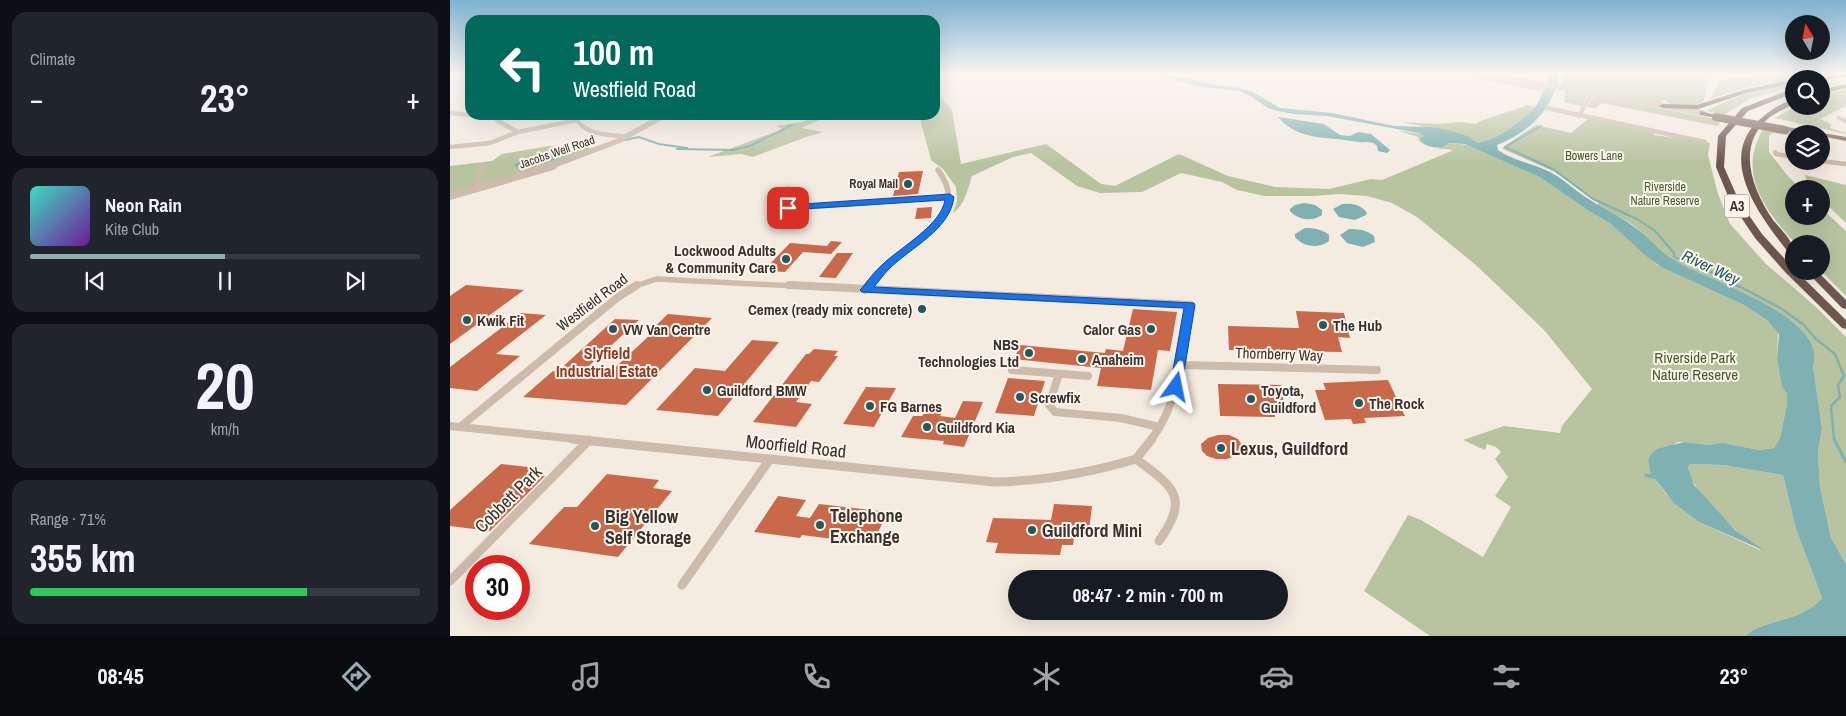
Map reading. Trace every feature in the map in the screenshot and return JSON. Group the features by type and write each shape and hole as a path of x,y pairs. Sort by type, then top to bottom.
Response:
{"highway":[{"path":"1663,106 1692,108 1709,104"},
{"path":"1704,114 1703,109 1709,104"},
{"name":"A3","path":"1755,104 1724,130 1718,148 1720,169 1730,195 1756,232 1846,326"},
{"name":"A3","path":"1785,106 1766,117 1758,125 1748,141 1744,158 1746,178 1756,202 1785,242"},
{"path":"1820,280 1846,306"}],"main road":[{"path":"1704,114 1785,129"},
{"path":"1830,137 1846,140"}],"street":[{"path":"1579,116 1586,104"},
{"path":"1648,104 1704,114"},
{"path":"1649,104 1704,114"},
{"path":"1547,108 1706,142"},
{"path":"450,113 465,114"},
{"path":"1839,118 1846,122"},
{"path":"496,120 518,132"},
{"path":"450,147 490,143 518,132 570,120"},
{"path":"580,120 581,126 589,130 627,137"},
{"name":"Jacobs Well Road","path":"450,196 554,166 627,137 656,120"},
{"path":"1775,152 1776,154 1785,156"},
{"path":"1830,162 1846,164"},
{"path":"475,189 482,166 479,165"},
{"path":"865,290 885,267 940,221 948,208 950,197 948,184 938,170"},
{"path":"788,189 782,202 788,208 950,197"},
{"name":"Westfield Road","path":"460,427 632,287 644,281 669,278 865,290 1190,305 1181,365"},
{"path":"1159,541 1171,526 1177,513 1177,500 1172,488 1136,459 1159,427 1171,405 1181,365"},
{"name":"Thornberry Way","path":"1181,365 1377,370"},
{"path":"1012,370 1088,376"},
{"path":"1059,374 1049,405 1054,412 1131,419 1144,421 1159,427"},
{"name":"Moorfield Road","path":"450,426 995,482 1025,482 1061,478 1091,472 1136,459"},
{"name":"Cobbett Park","path":"450,581 589,440"},
{"path":"682,585 770,459"}],"green space":[{"name":"Riverside Park Nature Reserve","path":"940,104 946,104 952,110 961,164 1046,144 1101,184 1115,186 1179,154 1228,176 1275,187 1329,189 1371,179 1382,180 1454,150 1436,148 1432,147 1438,148 1448,143 1469,145 1535,174 1611,224 1657,265 1744,305 1768,321 1778,332 1777,359 1781,379 1787,394 1787,404 1780,438 1774,448 1759,450 1727,444 1709,445 1678,442 1648,460 1652,474 1644,475 1655,479 1666,494 1699,522 1762,551 1735,529 1701,494 1692,479 1688,467 1690,464 1723,465 1783,475 1796,529 1822,598 1803,612 1763,626 1745,636 1430,636 1364,591 1408,515 1421,520 1483,557 1511,507 1495,496 1508,477 1495,459 1501,452 1496,447 1487,444 1485,450 1463,440 1504,426 1560,433 1562,426 1592,389 1544,330 1477,266 1417,217 1392,203 1367,196 1339,194 1265,196 1237,190 1222,182 1181,173 1142,192 1100,193 1077,186 1031,153 1013,157 972,176 963,201 953,213 957,201 956,187 943,169 931,160 920,120 940,120"},
{"path":"1589,104 1601,104 1595,108 1587,107"},
{"path":"1605,104 1635,104 1721,120 1717,126"},
{"path":"1670,104 1701,104 1685,106"},
{"path":"1721,104 1742,104 1724,115 1706,111"},
{"path":"1830,104 1846,104 1846,106 1830,114"},
{"path":"1528,105 1535,107 1516,125 1501,134 1478,143 1468,136 1458,133 1401,122 1437,124 1460,122 1476,124"},
{"path":"1785,113 1785,115 1828,115 1820,119 1831,124 1830,128 1830,125 1806,125 1775,118"},
{"name":"Riverside Nature Reserve","path":"1588,119 1654,133 1654,135 1710,143 1708,155 1718,194 1730,224 1766,264 1816,307 1846,337 1846,564 1831,538 1820,487 1818,452 1822,428 1813,366 1813,349 1802,332 1784,317 1761,303 1675,261 1634,226 1597,205 1599,203 1555,172 1503,149 1503,147 1536,125 1571,133"},
{"path":"819,120 801,128 824,132 753,157 741,154 708,157 783,129 776,126"},
{"path":"1763,127 1785,131 1785,135 1772,133 1769,137 1769,152 1792,180 1785,180 1785,225 1830,225 1830,216 1846,231 1846,296 1830,280 1830,235 1788,235 1765,204 1759,193 1753,169 1753,156"},
{"path":"1830,128 1846,133 1830,130"},
{"path":"1396,130 1422,134 1425,136 1422,137 1427,145 1432,147 1428,146 1419,141 1418,137"},
{"path":"549,146 596,148 533,170 450,193 450,166 492,161 502,154"},
{"path":"1805,175 1826,180 1806,180"},
{"path":"1830,181 1846,185 1846,223 1830,208"}],"water":[{"path":"1262,104 1273,104 1280,108 1332,113 1394,126 1430,127 1448,130 1468,136 1478,143 1510,129 1538,104 1549,104 1530,126 1509,140 1497,145 1498,150 1557,176 1596,204 1633,226 1674,260 1761,302 1784,316 1802,331 1813,348 1813,366 1822,428 1818,452 1820,487 1831,538 1846,564 1846,636 1745,636 1763,626 1803,612 1822,598 1796,529 1783,475 1723,465 1690,464 1688,467 1694,485 1735,530 1765,551 1699,522 1674,503 1655,479 1645,477 1644,474 1651,474 1648,460 1657,449 1684,442 1709,445 1723,443 1759,450 1774,448 1780,438 1787,404 1787,394 1782,386 1777,359 1779,334 1768,321 1744,305 1661,267 1611,224 1538,176 1465,144 1448,143 1443,147 1433,147 1422,141 1420,138 1425,136 1419,133 1327,116 1294,114 1268,108"},
{"path":"1278,117 1324,124 1340,135 1350,136 1358,132 1371,134 1390,150 1387,153 1378,151 1377,146 1370,142 1315,137 1295,131"},
{"path":"562,153 564,156 542,164 518,168 514,165 525,159"},
{"path":"1304,203 1315,205 1322,210 1322,215 1314,219 1305,219 1290,211 1295,205"},
{"path":"1342,204 1356,205 1367,213 1355,220 1339,217 1333,209"},
{"path":"1305,228 1324,231 1329,235 1329,241 1316,246 1302,243 1295,237 1295,234"},
{"path":"1349,229 1369,232 1374,236 1375,242 1363,247 1347,243 1340,235"}],"building":[{"name":"Royal Mail","path":"923,171 918,194 893,196 899,172"},
{"path":"932,207 931,218 915,219 917,208"},
{"name":"Lockwood Adults & Community Care","path":"831,241 842,242 831,254 803,252 785,272 771,271 777,264 770,264 790,243 827,246"},
{"path":"837,253 853,253 836,278 819,277"},
{"name":"Kwik Fit","path":"466,285 524,290 450,344 450,296"},
{"path":"1133,309 1177,312 1170,351 1158,350 1151,390 1097,386 1101,368 1014,359 1020,345 1105,353 1106,349 1123,351"},
{"path":"1296,311 1344,313 1350,338 1338,337 1342,352 1229,350 1228,326 1299,328"},
{"path":"521,313 546,315 496,354 520,356 477,391 450,388 450,367"},
{"path":"668,314 712,318 626,405 523,397 553,371 557,372 615,319 639,320 580,374 605,377 651,334 647,334"},
{"name":"Guildford BMW","path":"752,340 779,342 718,416 656,410 695,368 725,371"},
{"path":"814,349 838,351 834,356 838,356 819,382 811,381 796,402 812,404 796,427 753,422 806,354 809,354"},
{"name":"Screwfix","path":"1008,378 1045,381 1034,416 995,413"},
{"name":"The Rock","path":"1388,380 1405,416 1364,418 1366,423 1353,424 1351,419 1325,420 1315,390 1326,390 1323,383"},
{"name":"Toyota, Guildford","path":"1218,384 1281,385 1285,412 1275,412 1275,417 1220,416"},
{"name":"FG Barnes","path":"866,387 896,388 874,427 843,424"},
{"path":"963,401 983,402 964,447 943,444 944,441 901,437 913,416 922,416 927,409 943,411 940,416 955,418"},
{"name":"Lexus, Guildford","path":"1218,435 1229,435 1238,439 1242,445 1240,451 1235,456 1227,459 1216,459 1207,456 1202,451 1201,444 1208,438"},
{"path":"501,464 537,468 531,474 545,476 490,531 450,526 450,510"},
{"name":"Big Yellow Self Storage","path":"607,474 659,480 653,488 672,491 618,557 529,544 564,507 577,507"},
{"name":"Telephone Exchange","path":"778,496 806,500 796,516 810,518 819,504 888,512 872,544 802,535 800,538 754,532"},
{"name":"Guildford Mini","path":"1054,504 1092,506 1089,530 1075,530 1073,545 1062,545 1060,555 995,553 998,543 986,542 993,518 1051,520"}],"waterway":[{"path":"677,149 733,150 750,146 792,125"},
{"name":"River Wey","path":"1541,126 1505,147 1553,169 1593,199 1637,219 1655,231 1674,253 1674,257 1705,269 1739,287"},
{"path":"625,140 639,137 659,144 687,148"},
{"name":"River Wey","path":"1737,285 1782,309 1804,325 1816,339 1835,354 1844,376 1838,385 1840,397 1831,406 1834,440"},
{"path":"1834,439 1846,462"}],"place":[{"name":"Royal Mail","path":"908,184"},
{"name":"Lockwood Adults & Community Care","path":"786,259"},
{"name":"Cemex (ready mix concrete)","path":"922,309"},
{"name":"Kwik Fit","path":"467,320"},
{"name":"The Hub","path":"1323,325"},
{"name":"VW Van Centre","path":"613,329"},
{"name":"Calor Gas","path":"1151,329"},
{"name":"NBS Technologies Ltd","path":"1029,353"},
{"name":"Anaheim","path":"1082,359"},
{"name":"Guildford BMW","path":"707,390"},
{"name":"Screwfix","path":"1020,397"},
{"name":"Toyota, Guildford","path":"1251,399"},
{"name":"The Rock","path":"1359,403"},
{"name":"FG Barnes","path":"870,406"},
{"name":"Guildford Kia","path":"927,427"},
{"name":"Lexus, Guildford","path":"1221,448"},
{"name":"Telephone Exchange","path":"820,525"},
{"name":"Big Yellow Self Storage","path":"595,526"},
{"name":"Guildford Mini","path":"1032,530"}],"district":[{"name":"Slyfield Industrial Estate","path":"607,362"}],"route":[{"path":"788,208 950,197 948,208 940,221 885,267 865,290 1190,305 1176,387"}],"park label":[{"name":"Bowers Lane","path":"1594,156"}]}
